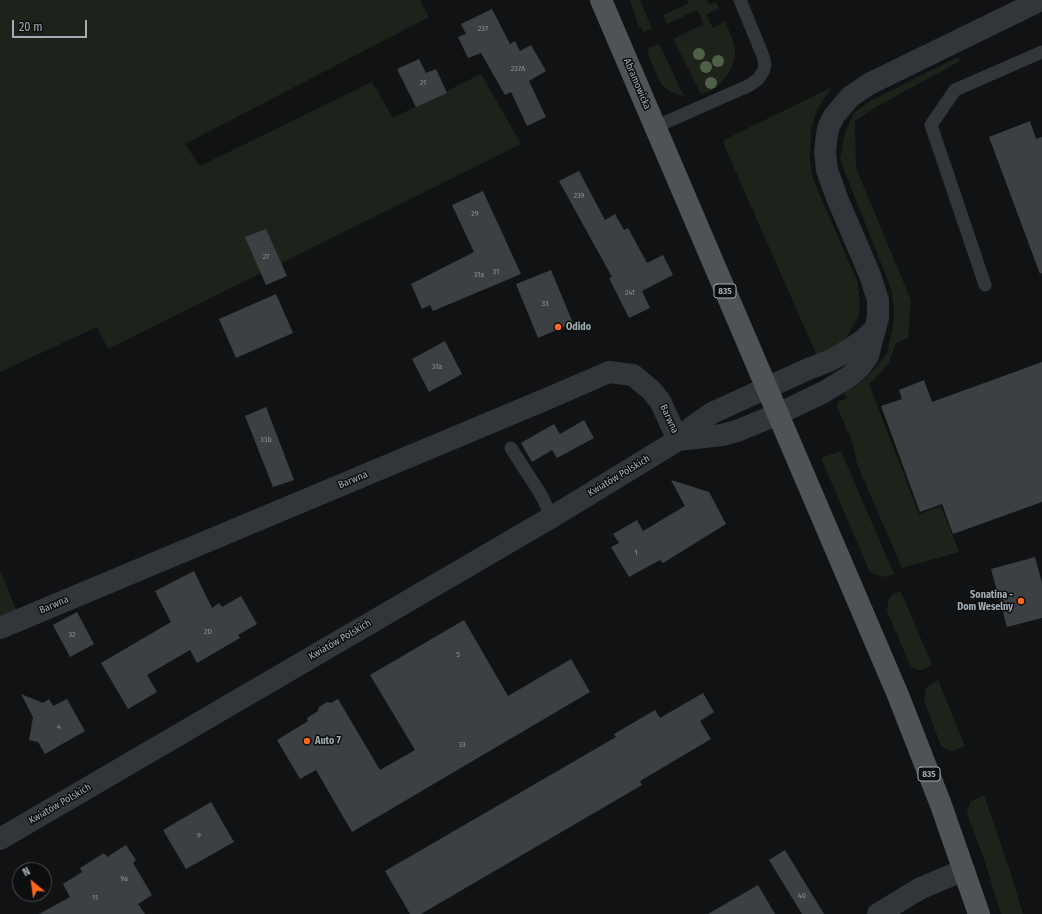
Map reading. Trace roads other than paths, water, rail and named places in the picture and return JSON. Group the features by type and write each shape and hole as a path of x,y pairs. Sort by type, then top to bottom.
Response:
{"main road":[{"name":"Abramowicka","path":"601,0 767,387"},
{"name":"835","path":"767,387 918,744 979,914"}],"street":[{"name":"Kwiatów Polskich","path":"678,440 722,435 737,431 778,414 824,392 850,376 860,367 868,356 878,318 878,309 873,282 827,170 825,160 825,143 832,121 843,104 850,97 869,84 1041,0"},
{"name":"Kwiatów Polskich","path":"0,838 552,517 678,440 693,426 712,413 767,387 829,361 862,341 875,329"},
{"name":"Barwna","path":"0,628 541,402 609,372 633,375 652,390 660,401 678,440"},
{"path":"878,914 922,888 964,870"}],"lane":[{"path":"655,127 750,85 758,79 763,72 765,65 763,56 740,0"},
{"path":"986,285 931,124 955,90 1042,52"},
{"path":"511,448 540,493 552,517"}],"place":[{"name":"Odido","path":"558,327"},
{"name":"Sonatina - Dom Weselny","path":"1021,601"},
{"name":"Auto 7","path":"307,741"}]}
